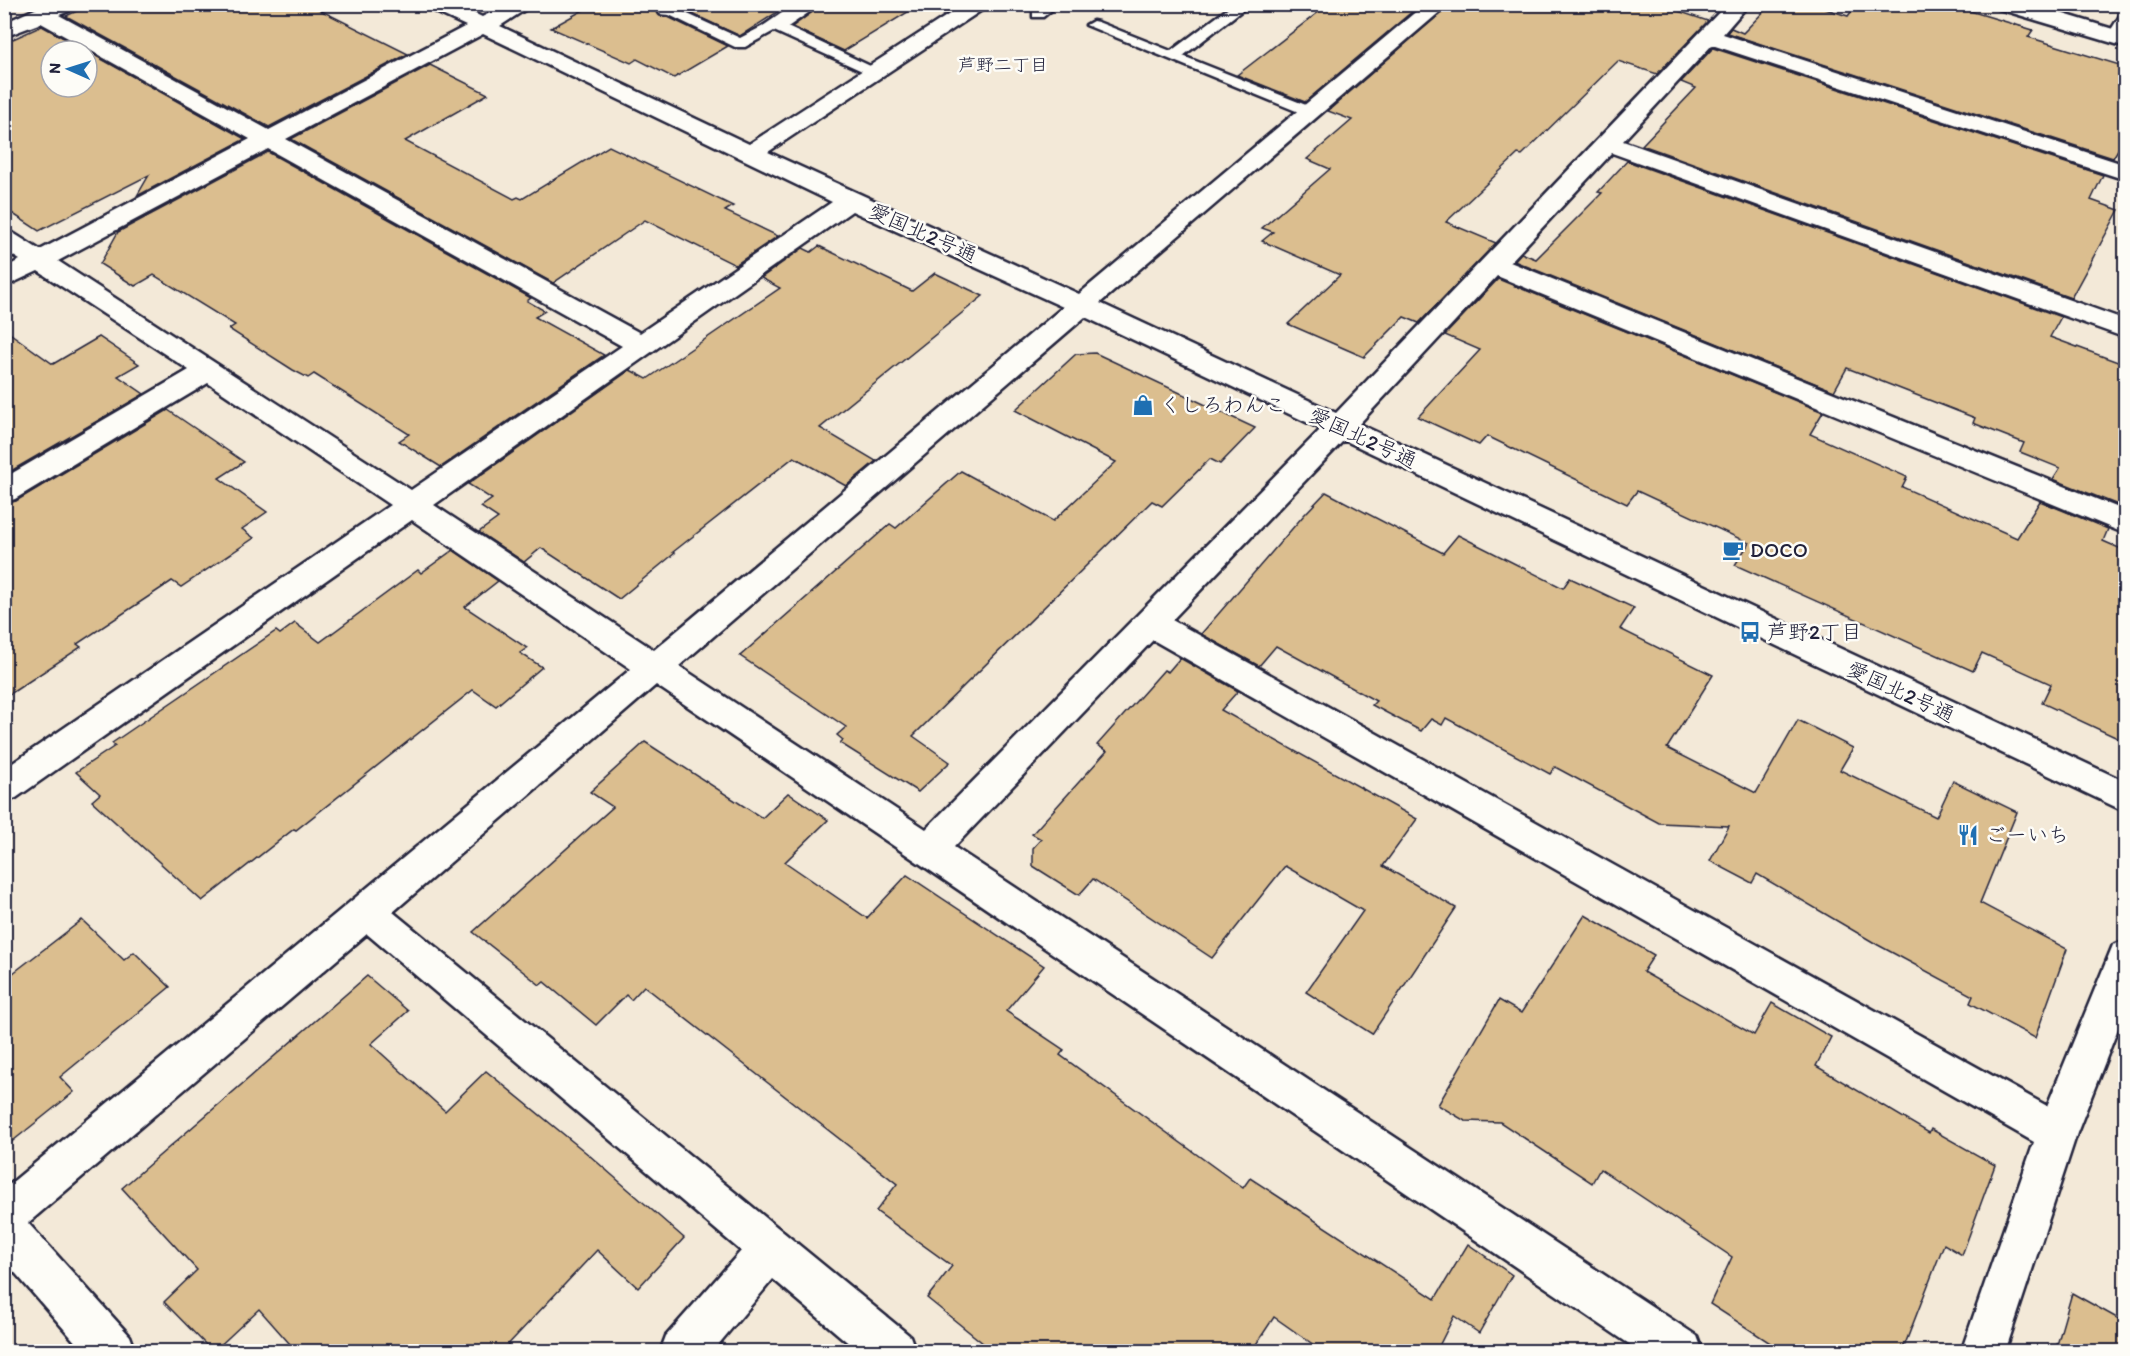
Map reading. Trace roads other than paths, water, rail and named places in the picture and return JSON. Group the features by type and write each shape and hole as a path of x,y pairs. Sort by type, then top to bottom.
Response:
{"street":[{"path":"4,30 65,4"},
{"name":"愛国北2号通","path":"438,4 752,152 850,201 1080,304 2126,798"},
{"path":"4,279 524,4"},
{"path":"774,26 811,4"},
{"path":"4,1216 368,913 1080,304 1439,4"},
{"path":"928,850 1340,427 1739,4"},
{"path":"2007,4 2120,38"},
{"path":"752,152 975,6"},
{"path":"42,15 269,138 642,346"},
{"path":"1708,37 2126,173"},
{"path":"1608,144 2126,330"},
{"path":"4,788 850,201"},
{"path":"4,238 209,370 657,667 1681,1352"},
{"path":"1494,266 2126,523"},
{"path":"4,492 209,370"},
{"path":"1150,624 2057,1133"},
{"path":"368,913 894,1352"},
{"path":"1983,1352 2057,1133 2126,957"},
{"path":"4,1227 114,1352"},
{"path":"681,1352 771,1250"}],"lane":[{"path":"1038,14 1052,4"},
{"path":"1172,57 1243,4"},
{"path":"672,7 740,44 774,26 876,72"},
{"path":"2120,38 2126,17"},
{"path":"1092,25 1311,112"}],"place":[{"name":"くしろわんこ","path":"1143,405"},
{"name":"DOCO","path":"1733,550"},
{"name":"芦野2丁目","path":"1750,632"},
{"name":"ごーいち","path":"1968,835"}],"district":[{"name":"芦野二丁目","path":"1003,65"}]}
